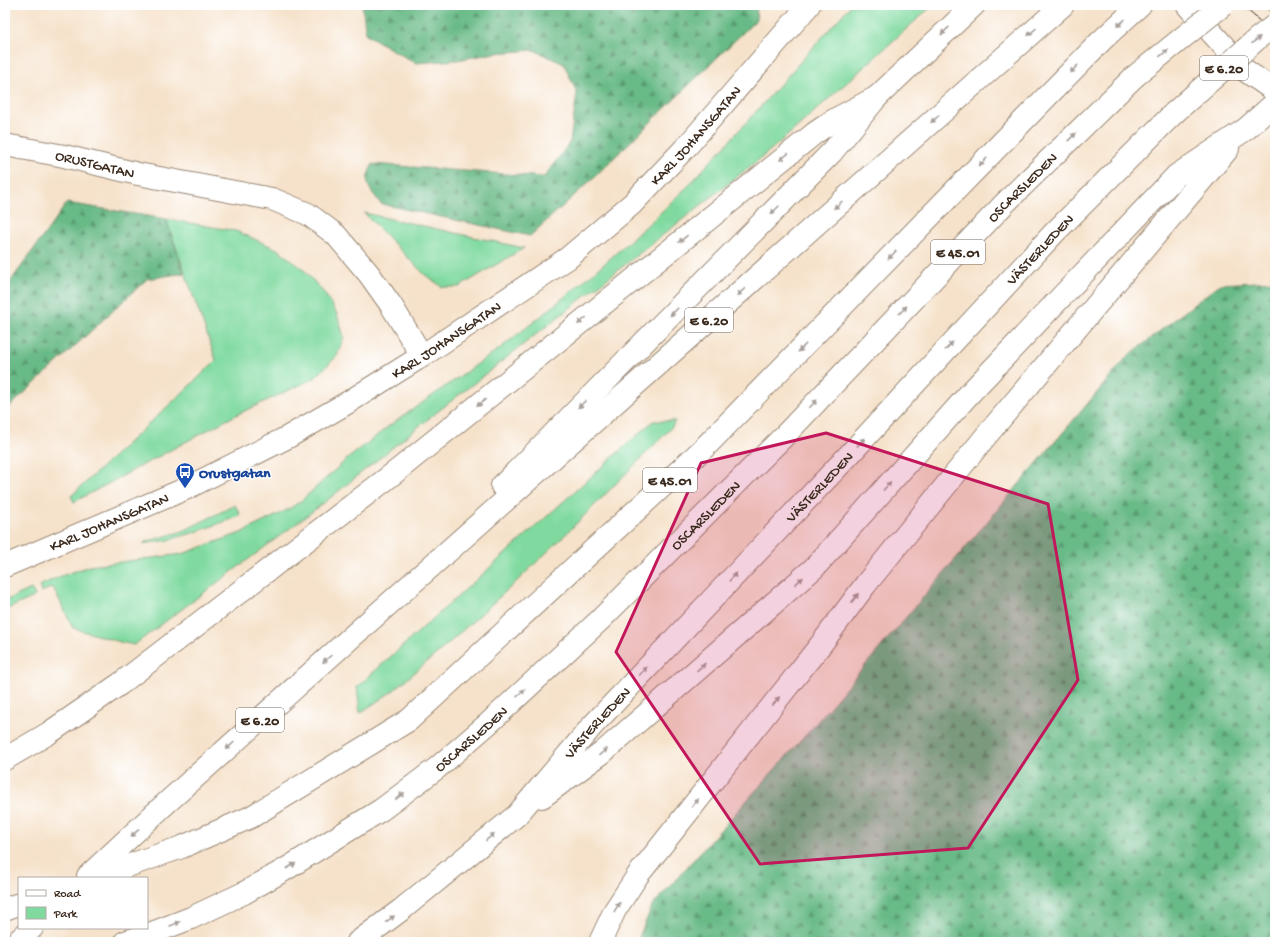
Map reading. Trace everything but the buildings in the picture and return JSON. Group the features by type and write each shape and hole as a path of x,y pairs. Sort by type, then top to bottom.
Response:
{"main road":[{"name":"KARL JOHANSGATAN","path":"5,566 185,489 288,437 347,403 422,356 568,258 632,204 688,145 809,5"},
{"path":"356,633 832,152 877,97 974,5"},
{"name":"E 45.01","path":"96,877 182,847 251,817 409,720 705,447 1101,41 1140,5"},
{"path":"1187,5 1246,71 1275,91"},
{"name":"OSCARSLEDEN","path":"125,942 191,918 244,893 382,810 437,768 489,723 600,620 787,432 1005,203 1134,77 1223,5"},
{"name":"E 6.20","path":"87,877 163,806 356,633 1062,6"},
{"name":"VÄSTERLEDEN","path":"358,942 402,910 517,815 592,725 842,461 1054,233 1174,113 1258,38 1275,25"},
{"path":"5,759 48,733 126,679 398,470 814,133 834,120 877,97"},
{"path":"600,942 615,910 638,875 817,649 866,584 986,436 1246,129 1275,103"},
{"path":"517,815 602,753 814,568 970,392 1176,176 1246,129"},
{"name":"ORUSTGATAN","path":"5,145 64,156 138,174 272,199 308,214 336,235 369,274 391,305 422,356"},
{"path":"5,909 18,904"},
{"path":"17,942 31,929"}],"highlighted area":[{"path":"826,433 1048,504 1078,680 968,848 760,864 616,652 701,463"}],"green space":[{"path":"362,5 757,5 756,20 588,183 530,236 381,204 368,185 368,176 373,164 544,177 570,142 577,93 564,64 534,50 495,53 457,60 416,63 366,34"},
{"path":"851,5 933,5 761,158 413,431 325,502 134,645 73,628 53,587 41,592 39,586 61,576 90,566 182,554 241,533 289,509 302,500 346,460 389,426 499,349 604,264 689,185"},
{"path":"67,203 166,219 184,273 147,279 5,411 5,289"},
{"path":"364,213 524,248 459,287 442,287 424,274"},
{"path":"166,219 236,231 277,249 303,269 325,294 337,314 344,337 337,356 315,378 234,416 74,502 71,496 216,360"},
{"path":"1275,281 1275,942 637,942 652,906 812,728 1128,356 1220,284"},
{"path":"653,421 675,421 672,427 515,583 440,651 394,690 360,713 357,687"},
{"path":"235,505 240,514 237,517 169,540 143,544 145,542 183,531"},
{"path":"31,589 35,595 34,597 5,610 5,601"}],"tram line":[{"path":"1242,5 1275,35"},
{"path":"1263,5 1275,16"}],"place":[{"name":"Orustgatan","path":"185,489"}]}
